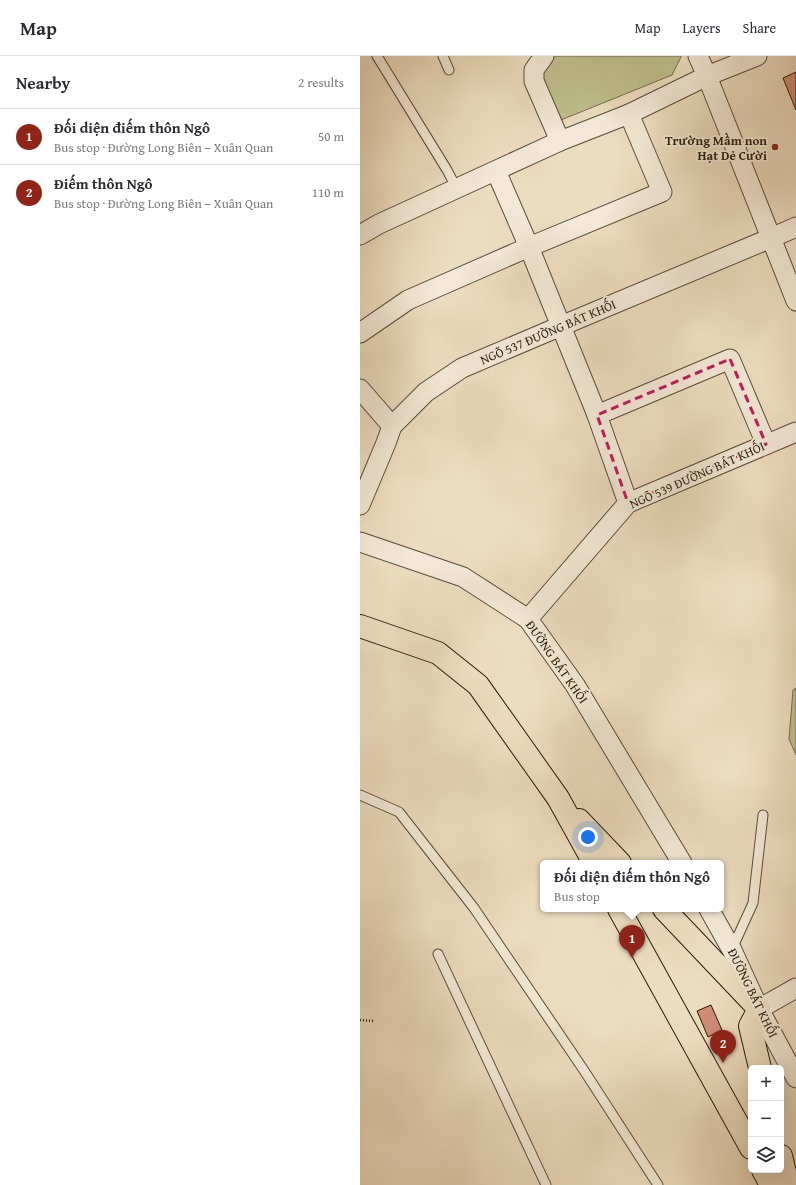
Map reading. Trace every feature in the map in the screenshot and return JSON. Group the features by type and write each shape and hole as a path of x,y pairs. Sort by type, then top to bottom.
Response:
{"main road":[{"path":"360,626 438,653 478,685 558,798 592,860"},
{"path":"558,798 617,860"},
{"path":"621,912 748,1143"},
{"path":"667,912 759,1009 750,1026 759,1065"},
{"path":"784,1168 788,1185"},
{"path":"765,1173 771,1185"}],"street":[{"path":"544,56 534,70 534,81 560,141"},
{"path":"698,56 796,301"},
{"path":"360,235 379,224 560,141 629,114 707,76 757,56"},
{"path":"360,333 408,300 529,247 662,192 629,114"},
{"path":"496,171 529,247 597,415 628,503"},
{"name":"NGÕ 537 ĐƯỜNG BÁT KHỐI","path":"360,505 392,426 426,392 462,368 796,227"},
{"path":"597,415 730,359 766,444"},
{"path":"360,389 392,426"},
{"name":"NGÕ 539 ĐƯỜNG BÁT KHỐI","path":"528,619 628,503 796,432"},
{"name":"ĐƯỜNG BÁT KHỐI","path":"360,542 463,577 528,619 575,685 680,860"},
{"name":"ĐƯỜNG BÁT KHỐI","path":"711,912 732,950 759,1009 796,1078"},
{"path":"759,1009 796,988"}],"lane":[{"path":"377,56 447,170 457,189"},
{"path":"443,56 449,70"},
{"path":"360,796 399,812 474,908 586,1072 658,1185"},
{"path":"732,950 753,903 763,815"},
{"path":"438,954 546,1185"}],"path":[{"path":"360,1020 374,1021"}],"highlighted area":[{"path":"730,359 766,444 628,503 597,415"}],"green space":[{"path":"550,56 681,57 672,75 556,122 541,86 545,63"},
{"path":"796,688 796,755 789,739 793,690"}],"building":[{"path":"796,72 796,110 783,78"},
{"path":"711,1005 722,1030 708,1037 697,1011"}],"place":[{"name":"Trường Mầm non Hạt Dẻ Cười","path":"775,147"},
{"name":"Đối diện điếm thôn Ngô","path":"632,958"},
{"name":"Điếm thôn Ngô","path":"723,1063"}]}
